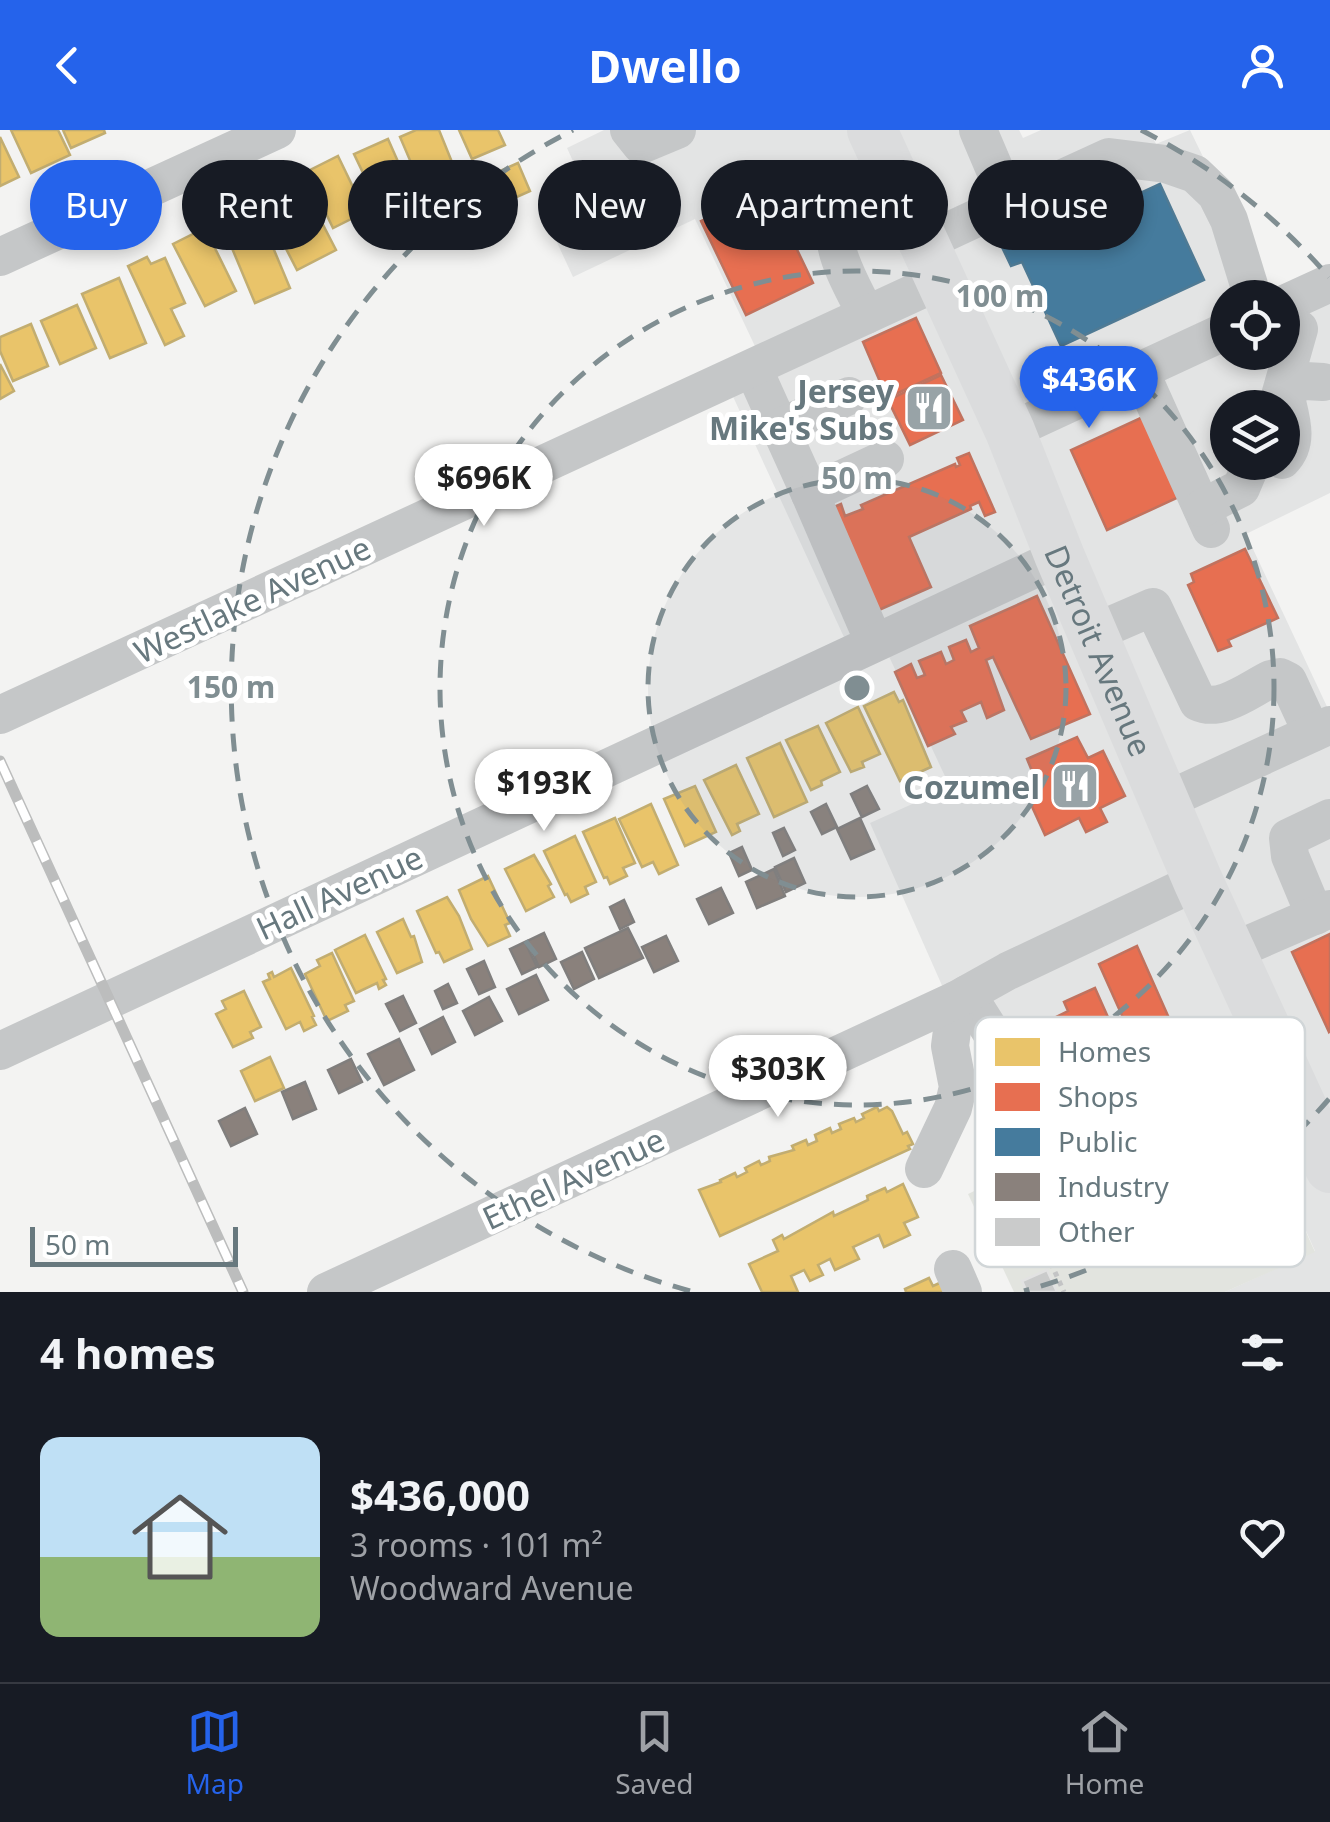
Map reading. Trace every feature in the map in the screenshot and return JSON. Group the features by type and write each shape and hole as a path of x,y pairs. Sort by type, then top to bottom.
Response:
{"main road":[{"name":"Detroit Avenue","path":"872,130 886,160"},
{"name":"Detroit Avenue","path":"927,250 1010,431 1198,881 1263,1017"},
{"name":"Detroit Avenue","path":"1305,1107 1327,1154"}],"street":[{"path":"0,257 277,130"},
{"path":"629,130 641,145 676,130"},
{"path":"978,130 990,160"},
{"name":"Westlake Avenue","path":"1100,160 1109,156 1131,160"},
{"name":"Westlake Avenue","path":"1144,162 1195,174 1216,194 1229,220 1247,280"},
{"name":"Westlake Avenue","path":"0,715 866,316 968,234"},
{"path":"838,250 866,316"},
{"path":"1300,309 1330,282"},
{"path":"1010,431 1210,338"},
{"path":"753,368 874,642"},
{"path":"1140,371 1207,519 1242,480"},
{"path":"1292,390 1305,381 1323,382"},
{"path":"780,427 849,396"},
{"path":"810,494 885,459"},
{"name":"Hall Avenue","path":"0,1051 1060,556"},
{"path":"1093,633 1153,607 1198,702 1219,705 1280,677 1288,681 1321,729 1165,801"},
{"path":"1232,952 1322,913 1290,856 1288,838 1330,818"},
{"name":"Ethel Avenue","path":"326,1292 961,997 1198,881"},
{"path":"961,997 975,1017"},
{"path":"924,1169 953,1108 958,1088 950,1046 961,997"}],"path":[{"path":"1052,1267 1064,1292"}],"shaded area":[{"path":"604,130 1019,130 1023,138 1041,130 1149,130 1156,144 1190,130 1263,280 1210,280 1210,370 1300,370 1300,324 1330,277 1330,493 1246,534 1330,713 1330,1292 1225,1292 1280,1267 1305,1267 1305,1256 1315,1251 1305,1229 1305,1017 976,1017 963,989 948,999 870,823 950,787 879,635 849,648 724,377 761,359 710,250 948,250 948,160 701,160 701,232 695,219 681,226 681,160 572,160 567,148"},
{"path":"560,250 630,250 573,277"},
{"path":"975,1191 975,1209 968,1194"},
{"path":"1305,1230 1315,1252 1305,1256"},
{"path":"1002,1267 1281,1267 1225,1292 1014,1292"}],"building: Homes":[{"path":"11,130 58,130 70,155 59,160 30,160 30,171"},
{"path":"63,130 104,130 105,133 71,148"},
{"path":"416,130 439,130 451,160 410,160 400,137"},
{"path":"459,130 498,130 505,145 472,159"},
{"path":"0,137 19,177 0,186"},
{"path":"388,139 397,160 357,160 354,154"},
{"path":"338,156 348,177 348,220 333,228 328,218 328,161"},
{"path":"518,163 530,191 518,196"},
{"path":"328,234 336,250 297,270 287,250 328,250"},
{"path":"182,240 182,250 216,250 236,291 205,306 173,244"},
{"path":"233,250 274,250 290,288 255,303"},
{"path":"147,257 151,264 165,258 185,303 171,309 184,336 165,345 128,266"},
{"path":"119,278 146,343 110,358 82,294"},
{"path":"77,305 96,348 60,364 41,321"},
{"path":"31,324 48,366 13,381 0,351 0,337"},
{"path":"0,364 14,391 0,399"},
{"path":"894,692 899,702 903,700 931,767 900,781 864,706"},
{"path":"858,707 880,754 851,772 826,723"},
{"path":"818,726 840,772 811,790 786,740"},
{"path":"780,743 807,802 774,817 747,758"},
{"path":"736,765 759,814 737,824 740,831 732,835 704,780"},
{"path":"695,786 716,832 685,846 664,799"},
{"path":"651,804 678,865 659,874 653,862 642,867 619,819"},
{"path":"615,818 635,863 623,868 627,876 610,884 583,832"},
{"path":"575,836 596,882 585,887 588,894 571,902 544,851"},
{"path":"534,855 554,897 526,911 505,869"},
{"path":"488,876 510,923 505,925 510,936 488,946 459,890"},
{"path":"447,897 472,949 444,962 417,911"},
{"path":"403,919 411,937 414,936 422,962 397,973 377,932"},
{"path":"365,935 386,985 379,989 377,983 356,993 335,950"},
{"path":"332,953 354,1001 345,1005 348,1011 327,1021 305,974 320,966 317,960"},
{"path":"291,968 316,1025 304,1031 300,1022 286,1029 263,982 270,979 268,974 272,972 274,977"},
{"path":"244,991 261,1027 250,1032 253,1038 233,1047 216,1014 226,1009 222,1001"},
{"path":"270,1057 284,1088 255,1101 241,1071"},
{"path":"877,1107 879,1111 887,1107 892,1111 903,1134 907,1132 913,1144 908,1146 910,1149 720,1236 699,1190 735,1173 737,1177 747,1172 745,1168 794,1150 792,1146 806,1140 808,1145 817,1141 815,1135 830,1128 832,1133 841,1129 839,1124 854,1118 856,1122 864,1118 862,1114"},
{"path":"903,1184 918,1217 904,1223 910,1235 884,1247 879,1235 853,1247 859,1259 835,1270 830,1259 818,1265 823,1275 810,1281 804,1270 791,1276 798,1292 762,1292 749,1264 778,1251 773,1240 782,1235 784,1239 833,1212 834,1216 885,1188 887,1192"},
{"path":"929,1278 933,1286 946,1280 952,1292 906,1292 905,1289"}],"building: Shops":[{"path":"715,250 797,250 813,283 746,315"},
{"path":"916,318 941,373 887,398 863,342"},
{"path":"941,375 963,420 910,445 888,400"},
{"path":"1143,417 1179,497 1107,530 1071,450"},
{"path":"969,453 995,512 985,516 979,502 909,537 931,587 872,613 827,510 841,504 845,516 863,509 861,505 960,465 957,458"},
{"path":"1245,549 1278,618 1228,640 1231,646 1218,651 1188,585 1194,582 1191,574"},
{"path":"1037,596 1090,714 1031,739 993,657 986,660 1004,710 987,718 981,702 961,711 966,721 951,727 955,734 928,746 895,672 911,664 917,678 925,675 919,661 941,652 946,664 954,660 949,647 966,640 971,652 979,648 970,626"},
{"name":"Cozumel","path":"1077,737 1088,758 1103,751 1125,796 1100,808 1107,822 1086,832 1079,818 1045,835 1024,789 1037,783 1027,759"},
{"path":"1330,934 1330,1031 1329,1032 1292,952"},
{"path":"1137,946 1168,1017 1123,1017 1099,964"},
{"path":"1095,988 1108,1017 1056,1017 1068,1011 1064,1002"}],"building: Public":[{"path":"1160,184 1204,280 1061,346 1022,262 1011,266 1003,250 1144,250 1144,191"}],"building: Industry":[{"path":"867,786 879,809 862,817 851,794"},
{"path":"826,804 837,827 822,834 811,812"},
{"path":"860,818 874,849 851,859 837,829"},
{"path":"784,828 795,850 783,856 773,833"},
{"path":"742,847 752,870 739,876 729,853"},
{"path":"794,858 805,883 786,892 775,867"},
{"path":"774,869 785,896 757,908 746,882"},
{"path":"721,888 733,913 709,924 697,899"},
{"path":"624,900 634,922 620,929 610,907"},
{"path":"628,928 643,958 599,978 585,948"},
{"path":"544,933 556,959 539,967 527,941"},
{"path":"666,936 678,961 654,972 642,947"},
{"path":"525,942 537,967 522,974 510,949"},
{"path":"582,952 594,979 574,989 561,962"},
{"path":"484,961 495,987 479,994 467,969"},
{"path":"536,975 548,1000 519,1014 507,989"},
{"path":"448,984 457,1003 443,1009 435,991"},
{"path":"403,996 416,1023 400,1031 386,1004"},
{"path":"489,997 502,1021 475,1035 463,1011"},
{"path":"443,1017 455,1042 432,1054 420,1029"},
{"path":"399,1039 414,1070 384,1085 368,1054"},
{"path":"351,1059 362,1082 339,1093 328,1070"},
{"path":"305,1082 316,1109 293,1119 282,1092"},
{"path":"245,1108 257,1134 231,1146 219,1121"}],"building: Other":[{"path":"1047,1270 1057,1292 1027,1292 1022,1281"}],"railway":[{"path":"0,761 243,1292"}],"place":[{"name":"Jersey Mike's Subs","path":"929,408"},
{"name":"Cozumel","path":"1075,786"}]}
